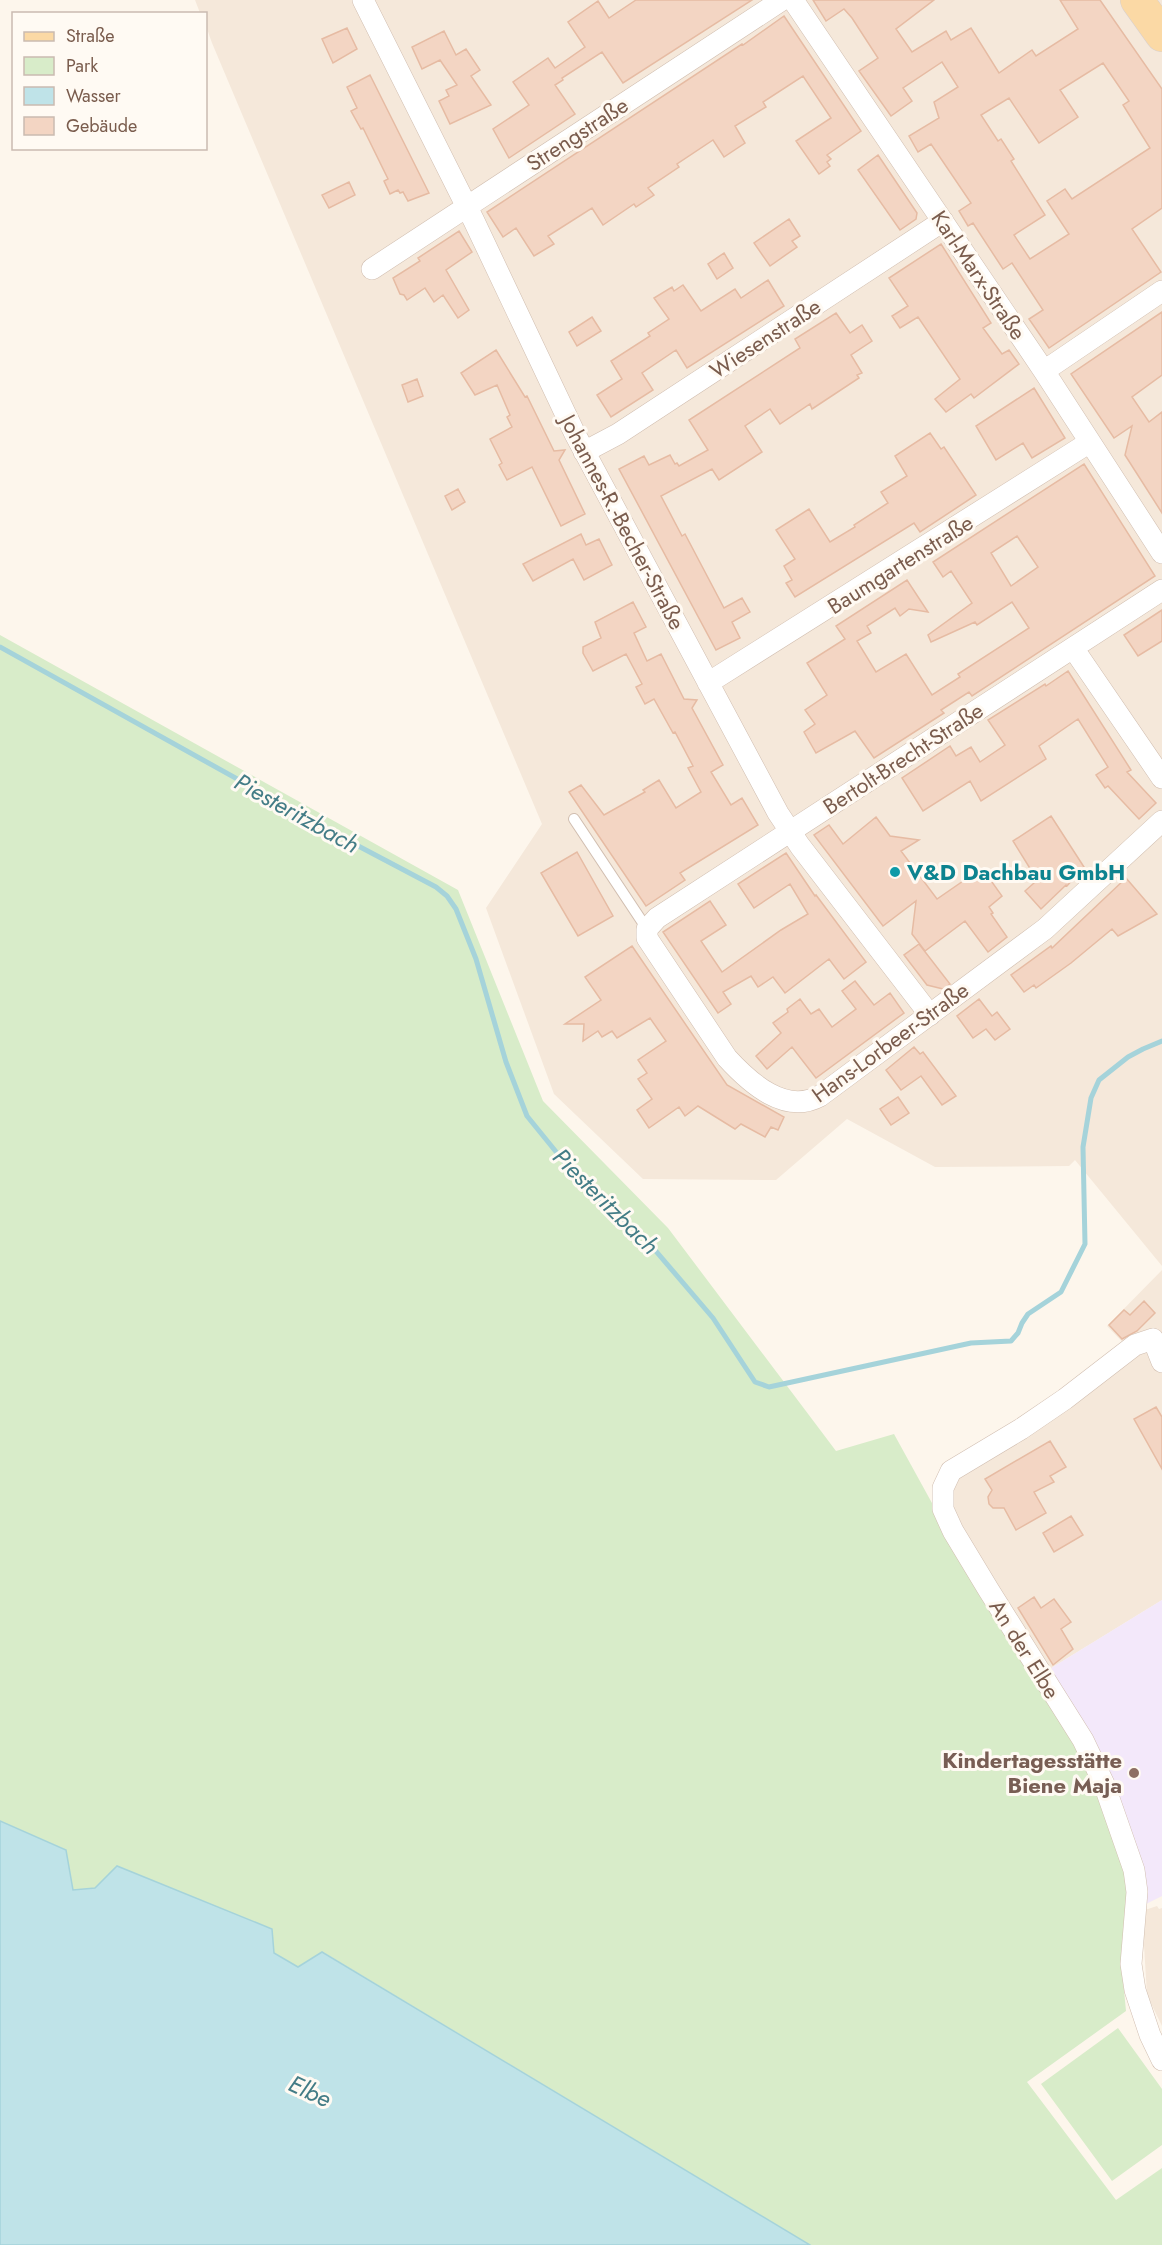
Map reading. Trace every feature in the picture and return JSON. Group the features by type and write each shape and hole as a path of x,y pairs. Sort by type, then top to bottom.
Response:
{"main road":[{"path":"1137,0 1162,35"}],"street":[{"name":"Johannes-R.-Becher-Straße","path":"363,0 466,206 584,452 789,831 930,1015"},
{"name":"Strengstraße","path":"372,269 782,0"},
{"name":"Karl-Marx-Straße","path":"793,0 1044,371 1162,553"},
{"name":"Wiesenstraße","path":"584,452 618,434 943,221"},
{"path":"1044,371 1162,291"},
{"name":"Baumgartenstraße","path":"708,683 1090,442"},
{"name":"Bertolt-Brecht-Straße","path":"646,929 657,918 789,831 1162,590"},
{"path":"1073,648 1162,778"},
{"name":"Hans-Lorbeer-Straße","path":"646,929 647,938 653,949 727,1058 752,1082 773,1096 785,1102 809,1102 930,1015 1063,914 1162,821"},
{"path":"1157,1332 1162,1362"},
{"name":"An der Elbe","path":"1157,1332 1135,1345 1065,1399 1021,1429 951,1471 943,1488 943,1509 953,1531 988,1589 1083,1740 1104,1784 1134,1870 1137,1892 1131,1964 1135,1990 1149,2035 1162,2060"}],"lane":[{"path":"574,819 646,929"}],"shaded area":[{"path":"195,0 1162,0 1162,1266 1075,1160 1069,1166 935,1167 847,1119 776,1180 643,1179 554,1094 486,908 542,824 212,43 207,29 207,12 200,12"},
{"path":"1162,1270 1162,1600 1048,1670 952,1512 950,1488 959,1472 1083,1396 1137,1357 1107,1326"},
{"name":"Kindertagesstätte Biene Maja","path":"1162,1600 1162,1896 1140,1907 1048,1670"},
{"path":"1157,1906 1159,1909 1162,1908 1162,2026 1147,1995 1142,1911"}],"green space":[{"path":"0,635 458,890 543,1101 668,1228 836,1451 894,1434 938,1514 1083,1754 1125,1868 1128,1914 1121,1959 1126,2011 1027,2082 1116,2200 1162,2168 1162,2245 810,2245 323,1952 298,1967 273,1953 95,1888 73,1890 66,1850 0,1821"},
{"path":"1118,2028 1162,2089 1162,2145 1112,2181 1041,2084"}],"water":[{"name":"Elbe","path":"0,1821 66,1850 73,1890 95,1888 117,1866 272,1929 274,1953 298,1967 322,1952 810,2245 0,2245"}],"building":[{"path":"636,0 752,0 623,83 602,52 562,78 563,80 555,85 575,114 509,158 493,129 529,105 513,82 548,58 555,68 585,47 568,22 598,1 609,18"},
{"path":"813,0 934,0 896,29 912,52 946,31 951,40 971,28 999,73 1032,50 1036,56 1078,29 1060,0 1100,0 1162,89 1162,208 1132,229 1161,272 1049,348 1029,319 1043,310 1012,263 1003,269 973,223 968,226 959,211 971,203 931,144 918,152 909,136 939,118 934,102 958,87 942,62 903,88 912,101 891,116 859,71 878,58 852,18 844,9 826,21","holes":["1103,63 1129,101 1123,105 1150,148 1072,199 1065,189 1047,201 1069,234 1030,259 1014,235 1045,215 1011,161 1014,159 1001,139 998,141 981,115 1009,98 1039,143 1078,117 1060,90"]},
{"path":"784,16 861,131 827,155 831,159 827,162 830,166 819,174 796,141 831,118 803,76 763,102 766,107 735,126 745,143 724,157 713,140 677,164 679,167 648,188 654,195 636,207 634,204 603,225 592,208 548,236 554,244 534,256 516,228 503,237 487,212"},
{"path":"347,28 357,49 333,63 322,39"},
{"path":"444,31 456,55 466,49 480,70 471,76 491,105 450,124 439,101 449,96 446,90 457,85 440,60 422,69 412,47"},
{"path":"370,75 429,193 408,201 403,192 400,193 398,190 390,194 384,181 388,179 363,128 361,129 351,111 357,108 347,87"},
{"path":"878,155 917,213 916,219 900,230 858,170"},
{"path":"349,182 355,195 329,208 322,195"},
{"path":"789,219 800,236 792,241 797,247 770,266 754,243"},
{"path":"459,231 472,252 446,270 469,310 458,318 443,295 434,302 425,288 407,300 404,295 400,294 393,278 420,261 418,258"},
{"path":"941,244 991,323 983,328 1002,354 1009,350 1019,364 974,398 971,394 946,412 935,399 960,379 918,317 900,328 892,316 908,306 889,278"},
{"path":"724,253 733,268 717,279 708,264"},
{"path":"768,280 784,306 687,368 676,350 642,373 653,390 611,417 597,395 622,379 611,361 650,336 648,333 669,319 654,298 672,287 674,291 683,285 701,311 735,289 741,298"},
{"path":"1162,312 1162,375 1132,397 1149,422 1162,412 1162,513 1125,455 1132,426 1114,438 1071,374"},
{"path":"836,313 850,333 862,325 872,341 851,355 862,373 857,375 859,378 812,409 810,404 780,424 770,409 745,426 762,452 719,480 712,469 661,496 682,536 685,534 724,608 742,598 750,612 732,622 740,638 716,650 619,469 644,456 649,465 670,455 675,464 679,466 708,450 689,420 800,348 795,339"},
{"path":"592,317 601,331 577,346 569,332"},
{"path":"496,350 525,397 527,396 554,451 565,450 559,460 585,514 561,526 532,467 507,480 499,465 502,463 490,439 512,427 507,417 510,415 497,385 475,395 461,373"},
{"path":"417,379 423,396 408,402 402,385"},
{"path":"1034,388 1065,438 1032,458 1023,443 996,460 976,426"},
{"path":"930,433 941,449 944,447 976,495 920,532 914,523 795,597 786,583 792,580 784,566 795,559 776,530 809,509 830,542 855,527 854,525 888,503 881,492 907,476 895,456"},
{"path":"1084,464 1155,576 972,696 969,692 941,710 944,713 874,758 855,731 816,753 804,732 815,724 805,710 827,695 807,663 845,639 836,626 907,580 928,612 909,609 900,616 895,608 867,626 871,633 857,641 876,672 906,654 932,695 960,677 958,674 1029,628 1012,602 977,625 975,622 931,642 928,635 972,603 951,571 943,577 933,562","holes":["1017,536 1038,567 1011,586 991,553"]},
{"path":"458,489 465,502 452,510 445,496"},
{"path":"581,534 586,545 599,539 612,565 584,580 573,559 533,581 523,564"},
{"path":"633,602 646,627 634,633 647,661 661,654 684,699 697,700 692,708 723,765 711,772 731,805 742,798 758,825 680,873 685,880 646,906 569,792 581,785 604,815 645,792 643,790 659,780 676,808 701,792 688,768 693,766 654,699 645,704 636,687 642,684 626,654 593,671 583,653 583,647 601,638 595,622"},
{"path":"1162,610 1162,641 1138,656 1124,635"},
{"path":"1068,671 1131,770 1127,772 1156,803 1139,819 1108,786 1105,788 1096,775 1108,767 1078,719 1039,746 1046,759 981,801 970,781 923,811 902,778 950,746 956,756 971,747 980,762 1005,745 988,720"},
{"path":"1051,816 1084,867 1041,909 1025,891 1034,883 1027,874 1031,870 1013,841"},
{"path":"876,817 890,836 919,840 901,851 937,899 982,868 1002,896 989,907 993,913 991,914 1007,937 988,952 965,921 925,951 912,934 916,901 883,926 814,835 829,825 843,844"},
{"path":"577,852 613,916 578,936 541,873"},
{"path":"786,853 815,896 866,962 844,979 829,959 785,993 773,977 758,987 751,976 723,992 731,1004 718,1013 663,932 710,901 726,925 701,941 722,972 781,930 808,914 790,884 754,908 738,884"},
{"path":"1126,878 1157,914 1118,936 1112,929 1071,963 1036,988 1034,985 1024,992 1011,975 1051,946 1052,948"},
{"path":"919,944 950,984 943,989 927,985 904,955"},
{"path":"632,946 727,1085 784,1117 778,1130 771,1127 765,1137 741,1124 735,1129 698,1106 685,1116 679,1107 649,1128 637,1110 652,1099 638,1079 647,1073 638,1060 666,1041 650,1018 617,1038 612,1031 602,1037 598,1031 583,1041 584,1024 565,1024 601,1000 585,977"},
{"path":"855,981 874,1005 890,993 904,1013 816,1078 792,1047 767,1069 756,1056 781,1033 773,1023 788,1012 787,1009 800,999 811,1014 819,1009 832,1027 856,1009 842,991"},
{"path":"979,999 992,1016 997,1012 1010,1029 995,1040 986,1029 973,1038 957,1016"},
{"path":"914,1047 920,1054 923,1052 956,1096 942,1105 921,1076 901,1090 886,1070"},
{"path":"898,1097 909,1113 891,1125 880,1109"},
{"path":"1144,1301 1155,1313 1137,1331 1122,1339 1109,1325 1124,1310 1130,1315"},
{"path":"1156,1407 1162,1417 1162,1469 1134,1419"},
{"path":"1050,1441 1066,1467 1050,1476 1054,1482 1034,1492 1046,1513 1016,1530 1004,1508 993,1508 989,1504 988,1497 992,1490 985,1479"},
{"path":"1071,1516 1083,1535 1054,1552 1043,1533"},
{"path":"1034,1597 1041,1608 1054,1599 1071,1622 1061,1629 1073,1649 1053,1665 1018,1608"}],"waterway":[{"name":"Piesteritzbach","path":"0,647 345,839 436,887 447,896 456,909 476,959 506,1062 527,1116 583,1185 643,1236 713,1318 755,1382 769,1387 971,1343 1011,1341 1028,1314 1061,1292 1085,1244 1083,1147 1091,1098 1099,1080 1128,1057 1162,1041"}],"place":[{"name":"V&D Dachbau GmbH","path":"895,872"},
{"name":"Kindertagesstätte Biene Maja","path":"1134,1773"}]}
